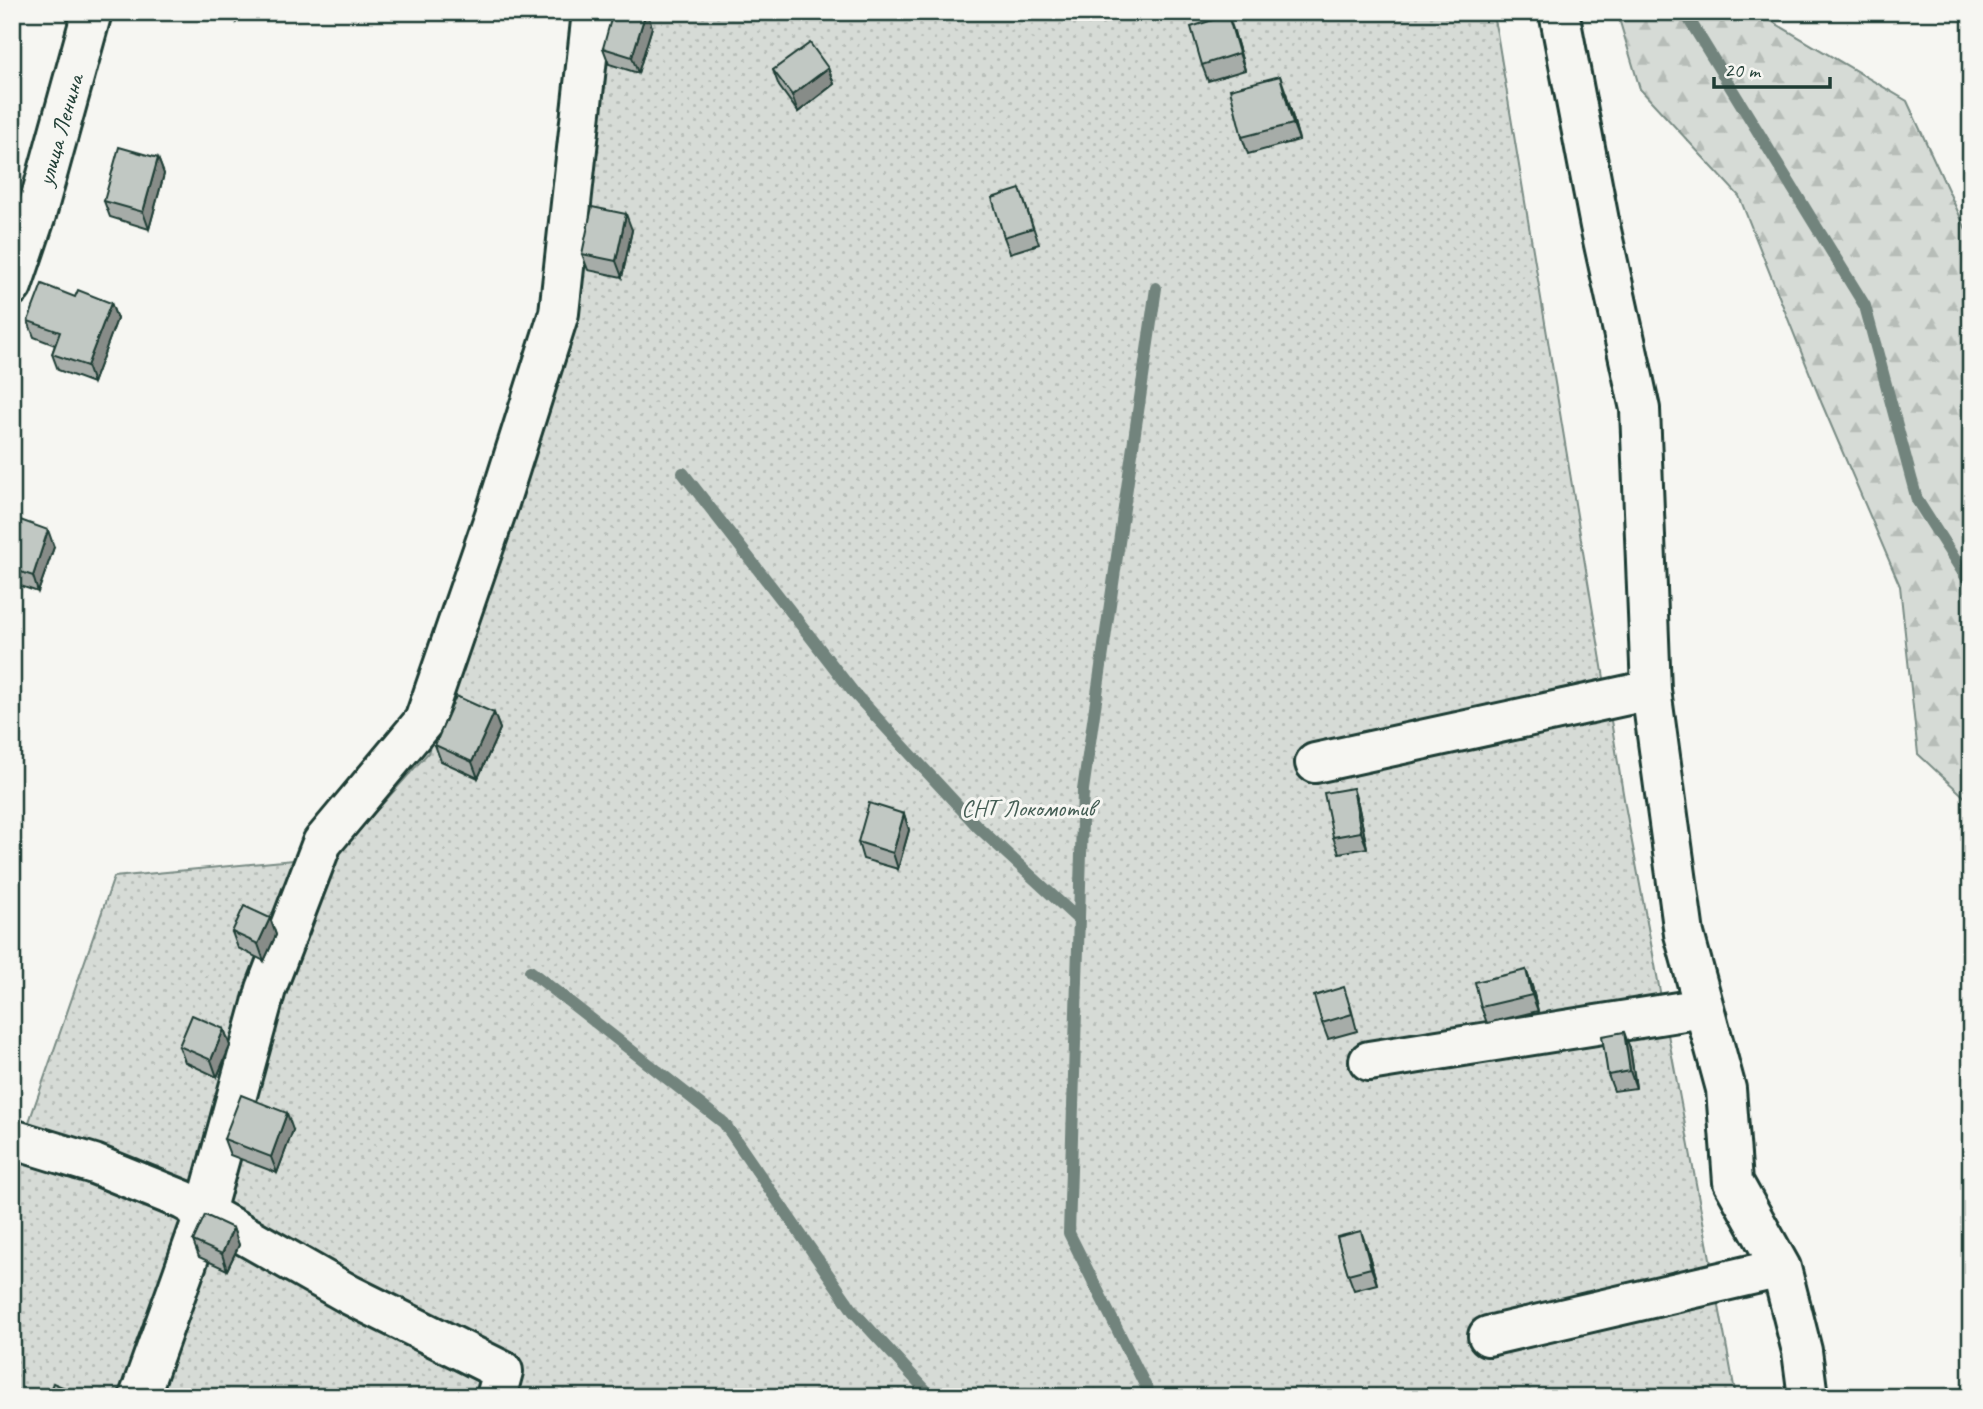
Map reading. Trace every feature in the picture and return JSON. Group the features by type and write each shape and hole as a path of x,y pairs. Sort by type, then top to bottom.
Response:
{"street":[{"name":"улица Ленина","path":"12,286 36,215 92,12"},
{"path":"139,1397 205,1212 266,989 322,843 424,721 498,506 559,313 592,12"},
{"path":"1559,12 1600,226 1640,409 1651,690 1684,934 1726,1088 1733,1182 1781,1268 1802,1351 1808,1397"},
{"path":"1315,763 1651,690"},
{"path":"1369,1061 1703,1008"},
{"path":"12,1139 94,1164 183,1200 350,1295 503,1371 496,1397"},
{"path":"1488,1336 1781,1268"}],"green space":[{"name":"СНТ Локомотив","path":"603,12 1492,12 1625,805 1736,1397 12,1397 12,1171 114,877 336,856 428,753 458,655 548,414"},
{"path":"1617,12 1756,12 1907,101 1971,240 1971,803 1918,754 1900,586 1822,404 1739,196 1640,89"}],"building":[{"path":"613,12 646,12 632,57 603,48"},
{"path":"1228,15 1239,53 1202,65 1191,27"},
{"path":"810,43 828,68 792,95 773,70"},
{"path":"1280,76 1293,124 1242,137 1230,89"},
{"path":"119,147 158,158 143,212 104,201"},
{"path":"1020,189 1033,228 1004,237 992,198"},
{"path":"592,207 626,214 616,261 582,254"},
{"path":"42,284 75,297 78,290 111,303 87,366 52,354 60,332 28,321"},
{"path":"12,517 48,530 33,576 12,569"},
{"path":"456,696 494,713 472,762 435,745"},
{"path":"1353,788 1361,832 1333,837 1324,793"},
{"path":"869,803 904,814 893,853 858,842"},
{"path":"244,906 270,918 258,944 232,932"},
{"path":"1526,970 1532,995 1481,1007 1475,982"},
{"path":"1344,987 1352,1014 1322,1023 1314,996"},
{"path":"192,1015 224,1029 211,1060 179,1046"},
{"path":"1624,1032 1630,1071 1608,1075 1602,1036"},
{"path":"241,1095 287,1113 271,1157 224,1139"},
{"path":"205,1215 233,1228 222,1254 193,1241"},
{"path":"1361,1231 1371,1268 1348,1274 1337,1237"},
{"path":"53,1383 86,1397 47,1397"}],"waterway":[{"path":"1690,21 1865,306 1917,500 1971,585"},
{"path":"1151,1397 1069,1233 1083,790 1156,288"},
{"path":"683,473 854,693 977,826 1079,920"},
{"path":"530,971 724,1123 854,1312 932,1397"}]}
